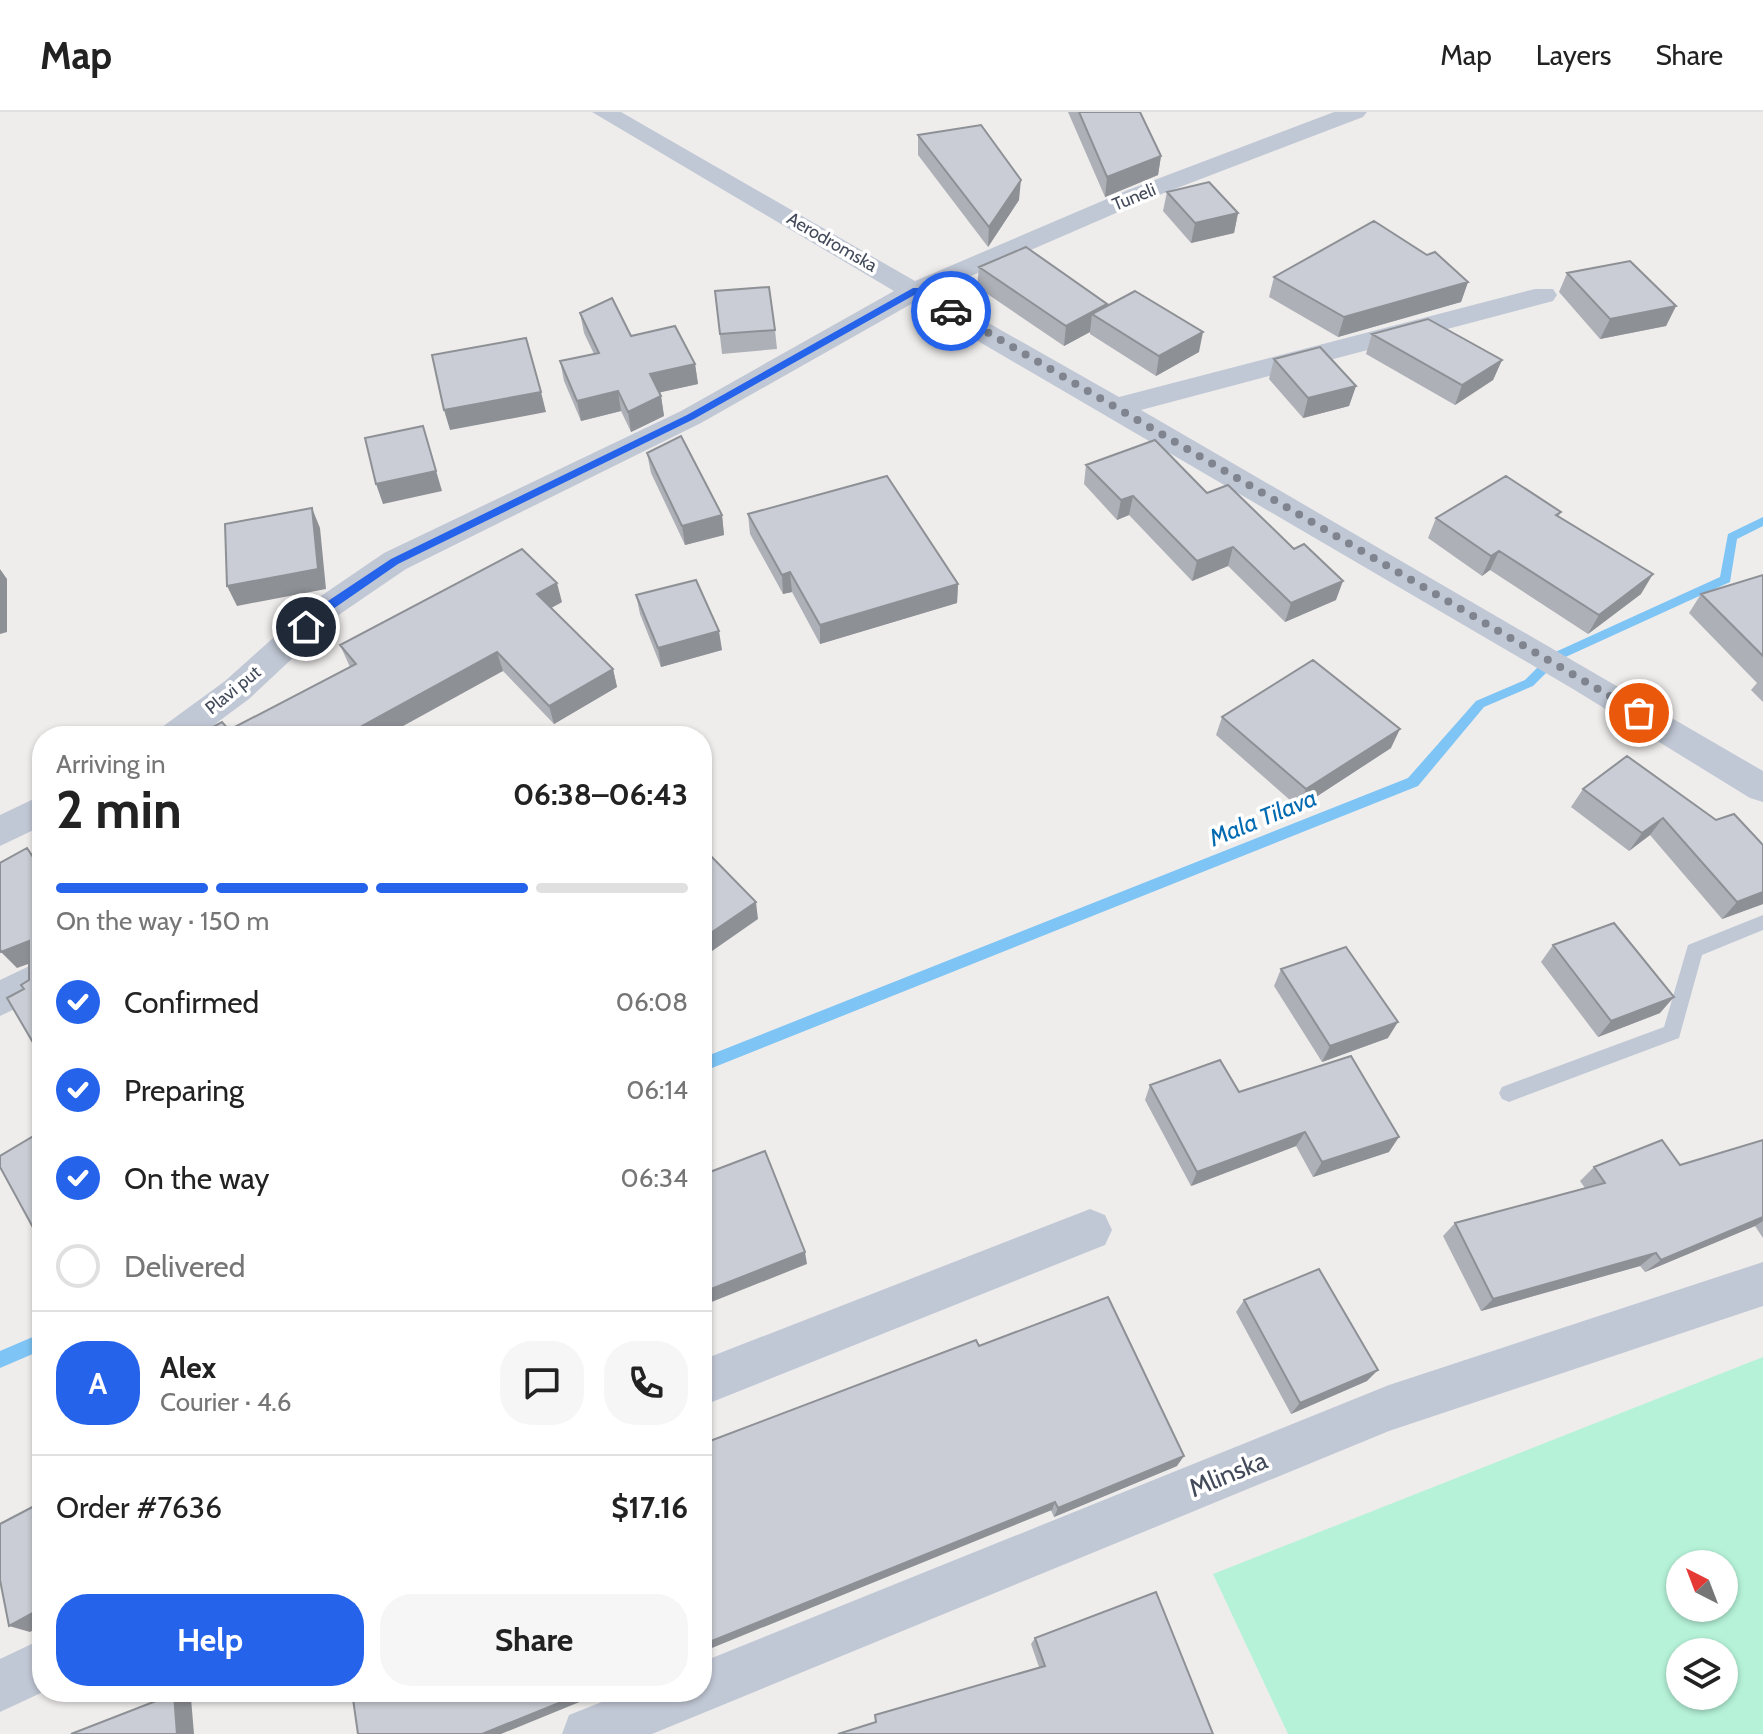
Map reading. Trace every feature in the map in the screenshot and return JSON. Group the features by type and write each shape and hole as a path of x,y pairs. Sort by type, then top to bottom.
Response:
{"street":[{"name":"Aerodromska","path":"604,112 1757,779"},
{"name":"Tuneli","path":"916,290 1137,195 1355,112"},
{"name":"Plavi put","path":"188,726 237,690 329,606 395,561 702,412 916,290"},
{"path":"1117,407 1544,295"},
{"path":"0,832 32,814"},
{"path":"0,999 32,982"},
{"path":"712,1379 1090,1230"},
{"name":"Mlinska","path":"712,1684 1389,1408 1763,1284"},
{"path":"0,1686 32,1670"},
{"path":"588,1734 666,1702"}],"lane":[{"path":"1509,1093 1672,1032 1694,950 1763,922"}],"green space":[{"path":"1763,1357 1763,1734 1288,1734 1213,1574"}],"building":[{"path":"1079,112 1140,112 1161,156 1107,177"},
{"path":"981,125 1021,180 989,227 918,135"},
{"path":"1209,182 1238,213 1195,223 1167,192"},
{"path":"1374,221 1427,255 1435,252 1468,282 1344,317 1274,277"},
{"path":"1026,247 1107,304 1066,326 979,267"},
{"path":"1630,261 1676,306 1610,319 1567,273"},
{"path":"769,287 775,330 720,334 715,291"},
{"path":"1135,291 1203,332 1159,356 1092,314"},
{"path":"612,298 631,336 675,326 695,364 650,374 661,396 628,412 618,391 577,401 560,361 599,353 580,313"},
{"path":"1428,319 1502,360 1462,385 1372,334"},
{"path":"526,338 541,392 444,410 432,355"},
{"path":"1320,347 1356,386 1308,398 1274,359"},
{"path":"423,426 436,471 376,484 365,438"},
{"path":"681,436 722,515 682,526 647,453"},
{"path":"1155,440 1207,493 1228,485 1294,549 1304,544 1343,581 1291,603 1233,547 1197,561 1133,496 1121,500 1086,465"},
{"path":"887,476 958,584 820,625 790,572 782,575 748,514"},
{"path":"1506,476 1561,512 1556,515 1653,574 1599,615 1499,551 1491,556 1436,518"},
{"path":"312,508 318,569 227,586 225,524"},
{"path":"522,549 557,583 537,594 613,669 549,706 497,652 362,726 237,726 356,664 340,645"},
{"path":"1763,575 1763,656 1701,594"},
{"path":"696,580 719,631 658,648 636,595"},
{"path":"1313,660 1400,729 1306,789 1222,717"},
{"path":"1627,756 1716,820 1734,814 1763,845 1763,892 1737,902 1663,818 1642,833 1583,789"},
{"path":"27,848 32,856 32,1041 7,998 24,989 21,985 29,980 29,941 1,952 0,863"},
{"path":"712,857 756,902 712,932"},
{"path":"1614,923 1674,997 1611,1021 1553,945"},
{"path":"1346,947 1398,1022 1330,1046 1281,969"},
{"path":"1351,1056 1399,1137 1322,1162 1305,1132 1197,1172 1150,1085 1220,1060 1239,1092"},
{"path":"32,1137 32,1226 0,1167 0,1156"},
{"path":"1662,1140 1680,1165 1763,1140 1763,1217 1661,1260 1656,1253 1493,1299 1455,1223 1605,1183 1594,1167"},
{"path":"765,1151 805,1252 712,1289 712,1171"},
{"path":"1319,1269 1378,1370 1300,1403 1244,1300"},
{"path":"1108,1297 1184,1456 1058,1508 1055,1502 712,1641 712,1440 976,1340 979,1346"},
{"path":"32,1507 32,1613 9,1626 0,1580 0,1524"},
{"path":"1156,1592 1213,1734 838,1734 876,1722 875,1715 1045,1666 1035,1638"},
{"path":"153,1702 175,1702 177,1734 71,1734"},
{"path":"353,1702 561,1702 482,1734 358,1734"}],"waterway":[{"name":"Mala Tilava","path":"712,1061 1413,782 1480,704 1529,683 1555,657 1726,579 1732,537 1763,521"},
{"name":"Mala Tilava","path":"0,1360 32,1346"}],"way so far":[{"path":"951,311 1639,713"}],"route":[{"path":"306,627 329,606 395,561 464,524 691,417 916,290 951,311"}]}
